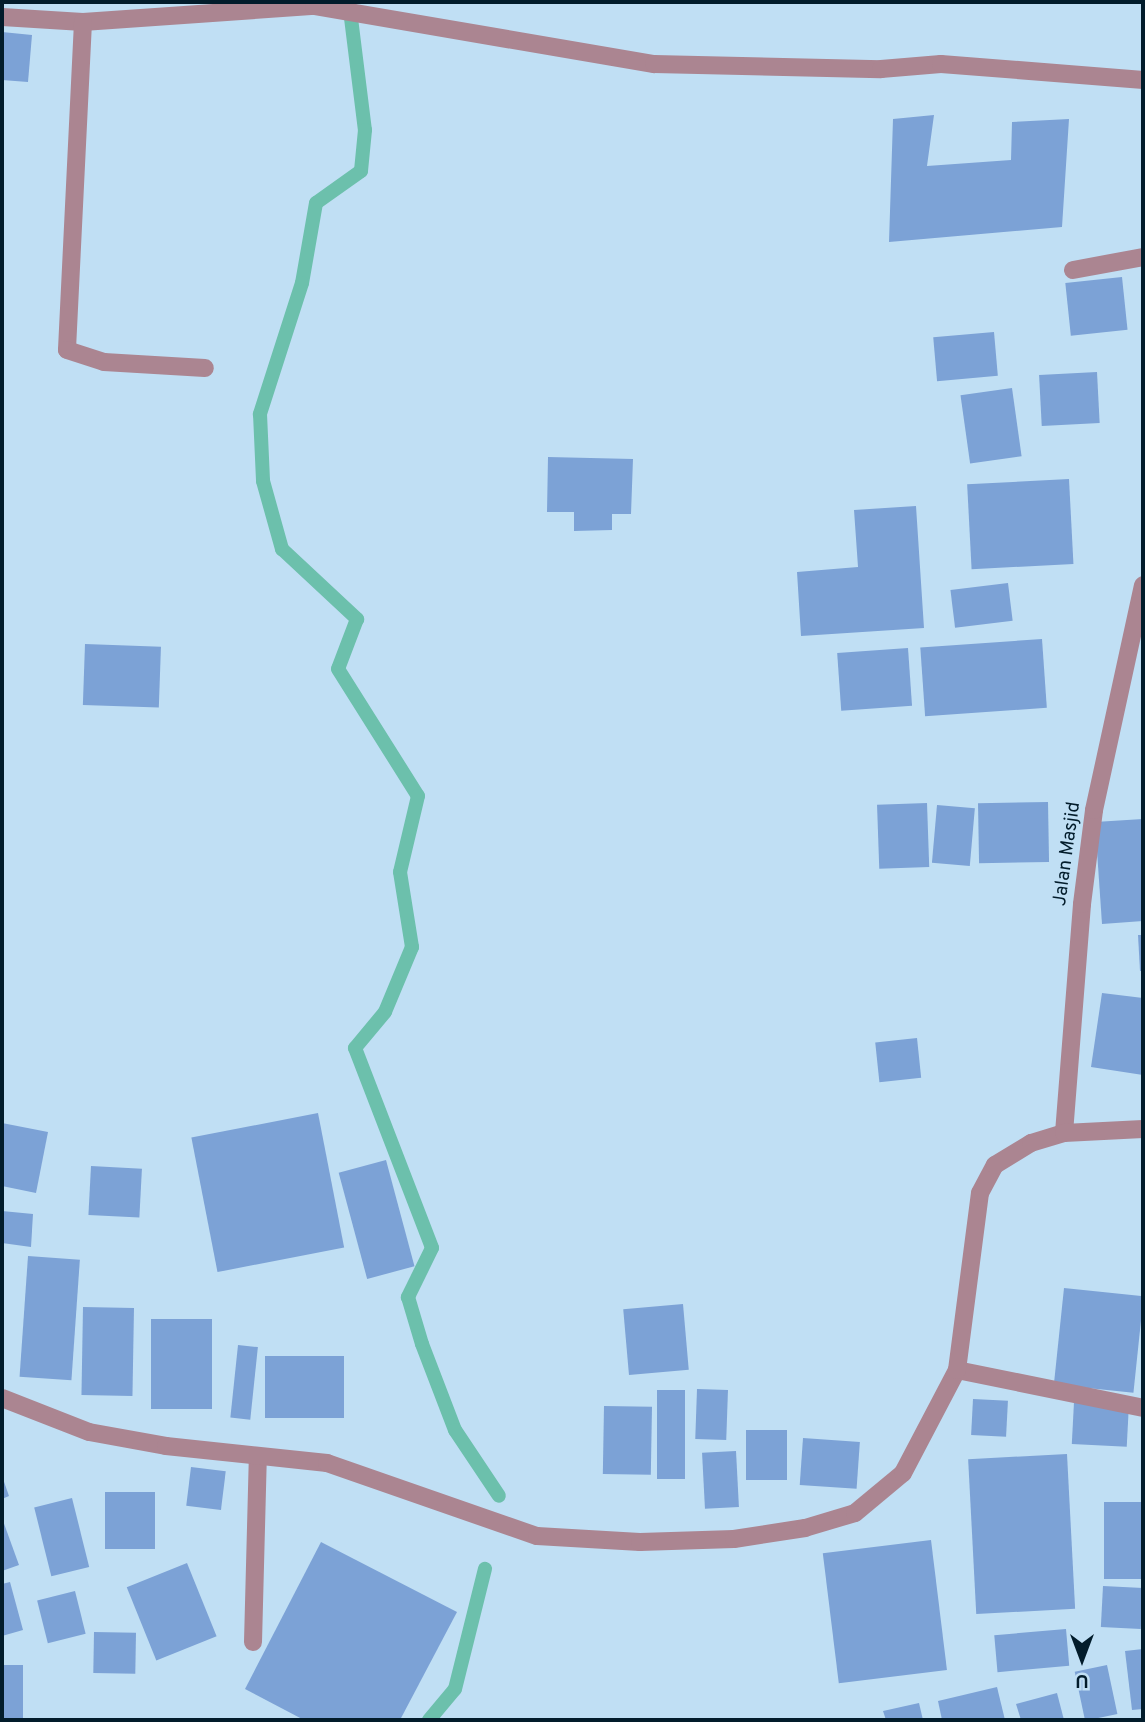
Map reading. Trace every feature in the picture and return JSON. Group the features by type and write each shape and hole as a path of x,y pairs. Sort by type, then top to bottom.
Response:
{"street":[{"path":"2,17 83,22 314,6 654,64 881,69 941,64 1143,80"},
{"path":"83,22 78,190 67,350 104,362 205,368"},
{"path":"1073,270 1143,257"},
{"name":"Jalan Masjid","path":"1064,1133 1082,904 1094,810 1143,584"},
{"path":"2,1398 89,1432 258,1457 327,1463 537,1536 640,1542 734,1539 805,1528 855,1513 903,1473 957,1370 981,1193 995,1165 1031,1143 1064,1133 1143,1129"},
{"path":"957,1370 1143,1408"},
{"path":"253,1642 258,1457"}],"building":[{"path":"2,32 32,35 28,82 2,80"},
{"path":"934,115 927,166 1011,160 1012,122 1069,119 1062,227 889,242 893,119"},
{"path":"1122,277 1128,330 1071,336 1065,283"},
{"path":"994,332 998,376 937,381 933,337"},
{"path":"1097,372 1100,423 1042,426 1039,375"},
{"path":"1012,388 1022,456 970,464 961,395"},
{"path":"548,457 633,459 631,514 612,514 612,530 574,531 574,512 547,512"},
{"path":"1069,479 1073,564 972,569 967,484"},
{"path":"916,506 924,628 801,636 797,572 858,567 854,510"},
{"path":"1008,583 1013,621 955,628 950,590"},
{"path":"1042,639 1047,708 925,716 920,648"},
{"path":"85,644 161,647 159,708 83,705"},
{"path":"908,648 912,706 841,711 837,653"},
{"path":"1048,802 1049,862 979,863 978,803"},
{"path":"927,803 929,867 879,869 877,805"},
{"path":"937,805 975,808 970,866 932,863"},
{"path":"1143,819 1143,921 1102,924 1095,822"},
{"path":"1138,935 1143,935 1143,971 1140,971"},
{"path":"1102,993 1143,998 1143,1075 1091,1067"},
{"path":"917,1038 921,1078 879,1082 875,1042"},
{"path":"318,1113 344,1247 218,1272 191,1138"},
{"path":"2,1123 48,1132 36,1193 2,1186"},
{"path":"386,1160 414,1266 367,1279 339,1173"},
{"path":"91,1166 142,1169 139,1218 88,1215"},
{"path":"2,1211 33,1214 31,1247 2,1243"},
{"path":"28,1256 80,1260 71,1380 20,1377"},
{"path":"1064,1288 1143,1296 1133,1393 1054,1384"},
{"path":"683,1304 689,1370 629,1375 623,1309"},
{"path":"83,1307 134,1308 132,1396 81,1395"},
{"path":"151,1319 212,1319 212,1409 151,1409"},
{"path":"238,1345 258,1347 250,1420 230,1418"},
{"path":"265,1356 344,1356 344,1418 265,1418"},
{"path":"697,1389 728,1390 726,1440 695,1439"},
{"path":"657,1390 685,1390 685,1479 657,1479"},
{"path":"973,1399 1008,1401 1006,1437 971,1435"},
{"path":"1074,1402 1129,1405 1127,1447 1072,1444"},
{"path":"604,1406 652,1407 651,1475 603,1474"},
{"path":"746,1430 787,1430 787,1480 746,1480"},
{"path":"803,1438 860,1442 857,1489 800,1485"},
{"path":"736,1451 739,1507 705,1509 702,1453"},
{"path":"1067,1454 1075,1609 976,1614 968,1459"},
{"path":"191,1467 226,1471 221,1510 186,1506"},
{"path":"2,1476 9,1496 2,1499"},
{"path":"105,1492 155,1492 155,1549 105,1549"},
{"path":"72,1498 89,1567 51,1576 34,1507"},
{"path":"1104,1502 1143,1502 1143,1579 1104,1579"},
{"path":"2,1518 19,1565 2,1571"},
{"path":"931,1540 947,1670 839,1683 823,1553"},
{"path":"321,1542 457,1612 400,1720 304,1720 245,1689"},
{"path":"187,1563 217,1636 156,1661 127,1587"},
{"path":"10,1582 23,1630 2,1636 2,1584"},
{"path":"1103,1586 1143,1588 1141,1629 1101,1627"},
{"path":"75,1591 86,1634 48,1643 37,1600"},
{"path":"1066,1629 1069,1666 997,1672 994,1635"},
{"path":"94,1632 136,1633 135,1674 93,1673"},
{"path":"1143,1649 1143,1709 1132,1710 1125,1651"},
{"path":"2,1665 23,1665 23,1720 2,1720"},
{"path":"1107,1665 1117,1714 1085,1720 1075,1672"},
{"path":"997,1687 1005,1720 942,1720 938,1701"},
{"path":"1057,1693 1064,1720 1021,1720 1016,1704"},
{"path":"919,1703 923,1720 886,1720 883,1711"}],"waterway":[{"path":"349,2 365,130 361,171 316,203 302,283 260,414 263,481 282,549 357,619 338,669 418,796 400,872 412,947 385,1012 355,1048 432,1248 408,1297 422,1344 455,1430 499,1496"},
{"path":"429,1720 455,1689 485,1569"}]}
